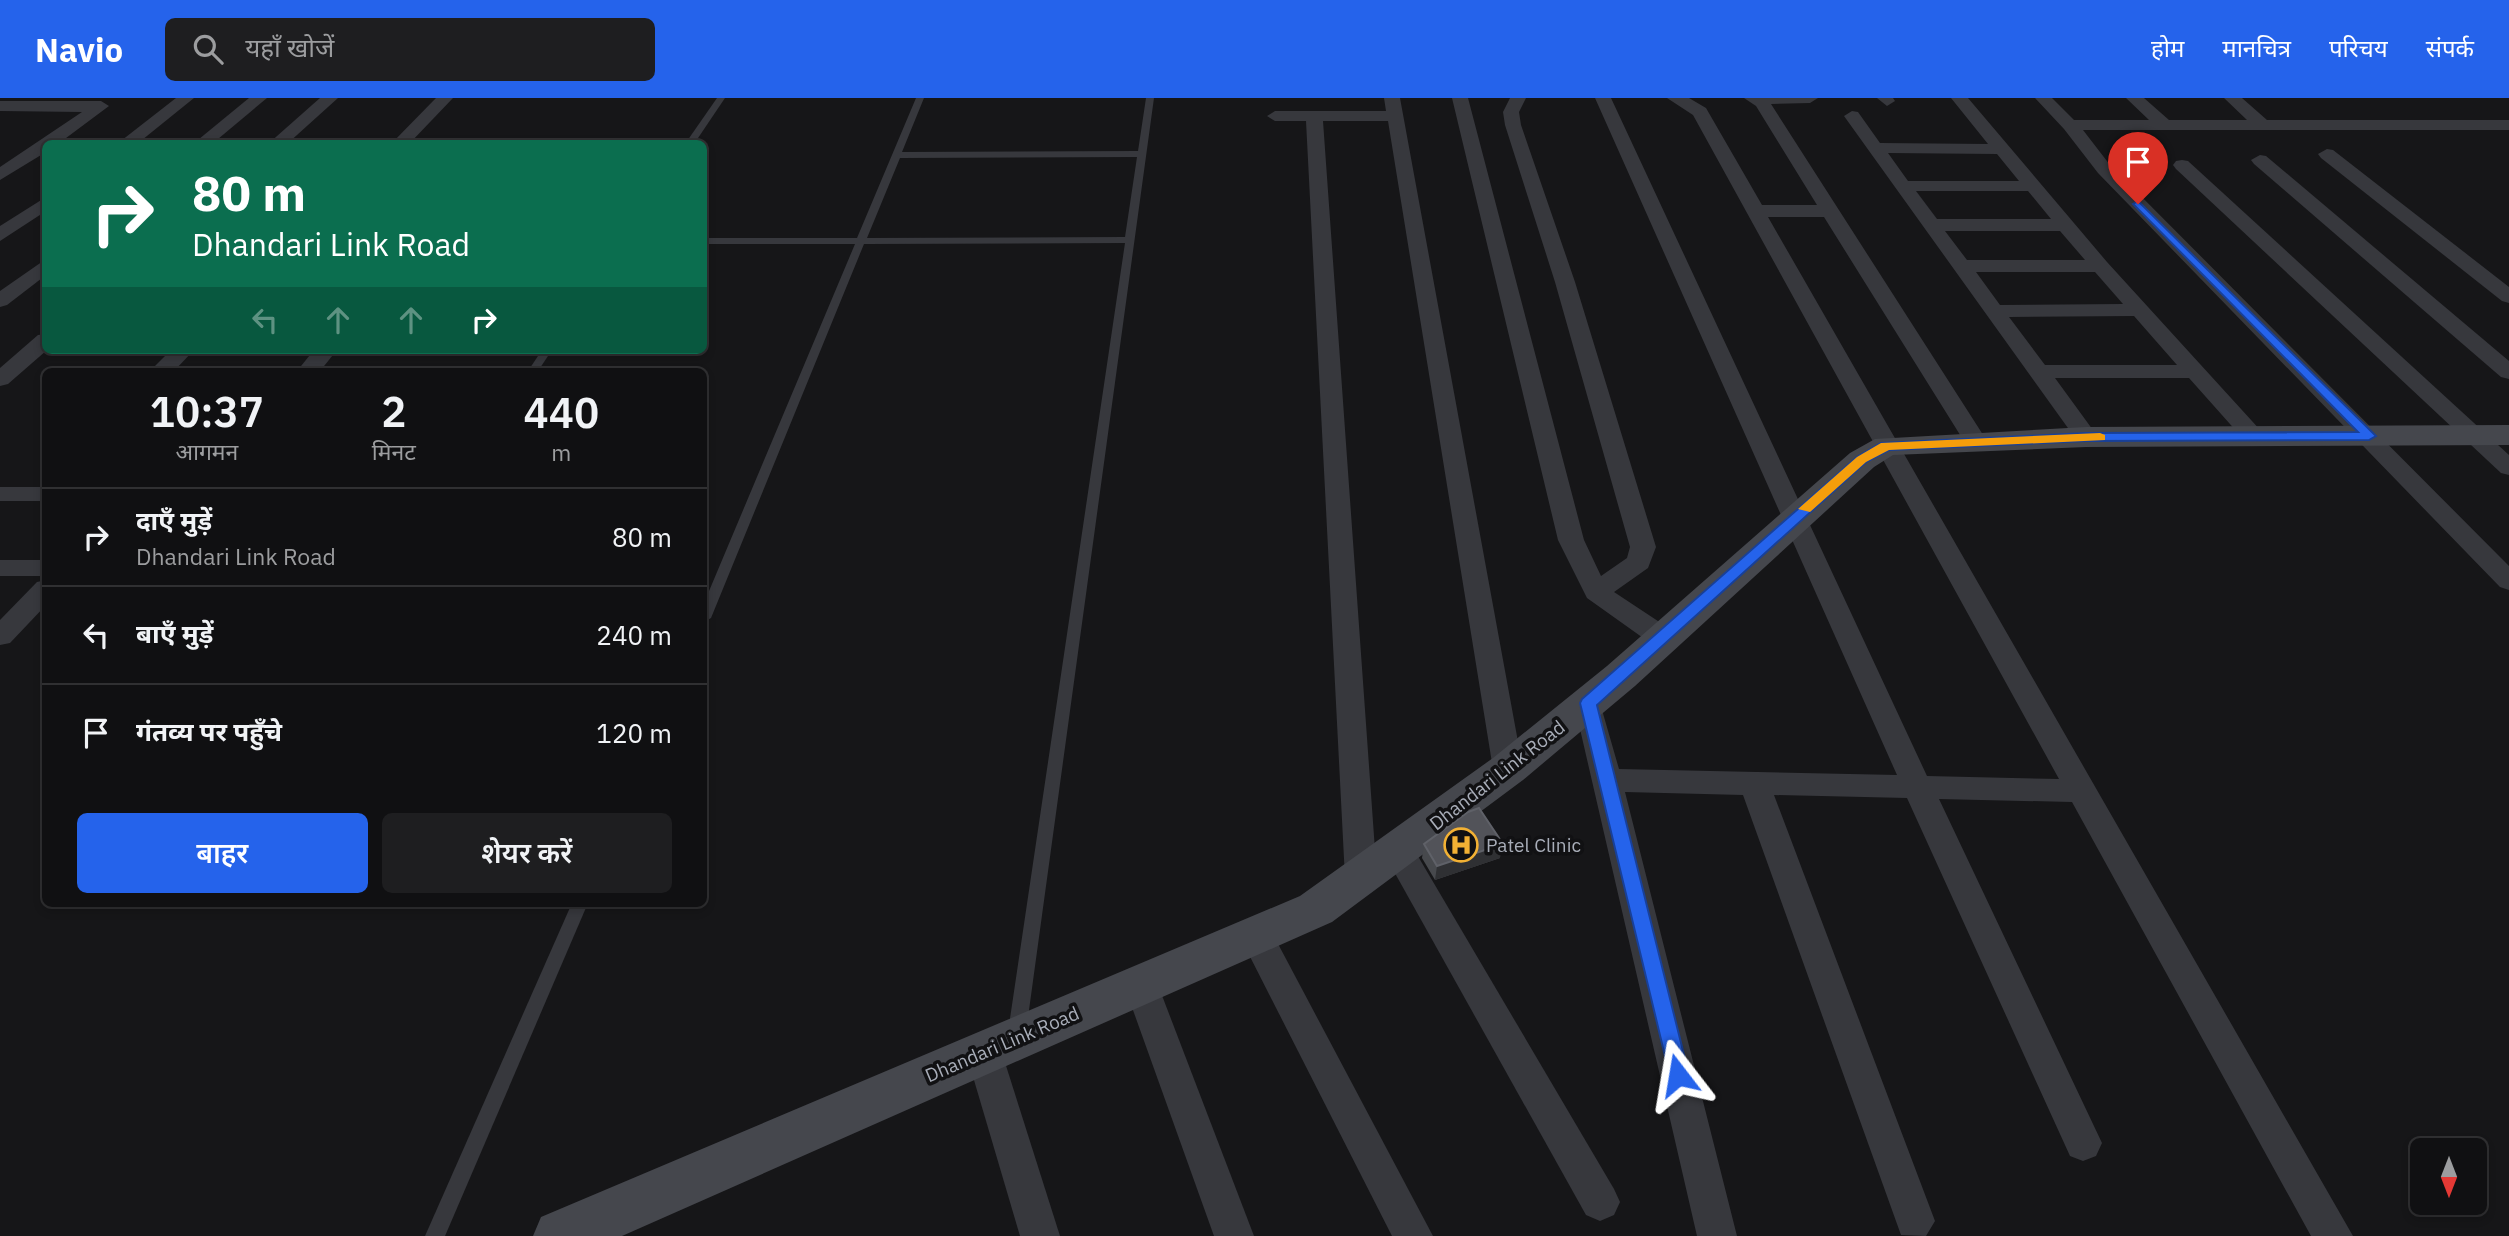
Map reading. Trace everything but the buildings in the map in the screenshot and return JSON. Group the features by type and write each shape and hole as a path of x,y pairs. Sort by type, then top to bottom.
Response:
{"street":[{"path":"130,140 186,98"},
{"path":"206,140 259,98"},
{"path":"281,140 330,98"},
{"path":"403,140 445,98"},
{"path":"1460,98 1571,540 1596,592 1619,611 1663,638"},
{"path":"1518,98 1511,113 1513,125 1569,296 1643,547 1639,562 1596,592"},
{"path":"1603,98 1793,520 2083,1143"},
{"path":"1675,98 1692,104 1700,112 2333,1236"},
{"path":"1755,99 1810,98"},
{"path":"1959,98 2099,266 2254,437"},
{"path":"2043,98 2070,125 2104,169 2509,581"},
{"path":"2134,98 2166,127"},
{"path":"2232,98 2264,126"},
{"path":"1755,99 1831,211 1975,441"},
{"path":"0,106 106,102"},
{"path":"52,140 106,102"},
{"path":"1275,116 1314,116 1393,107 1507,769"},
{"path":"1314,116 1361,878"},
{"path":"1852,116 2086,437"},
{"path":"2070,125 2509,125"},
{"path":"0,174 42,147"},
{"path":"1875,148 1999,149"},
{"path":"2327,155 2509,297"},
{"path":"2260,160 2509,372"},
{"path":"2182,165 2492,435 2509,468"},
{"path":"1902,186 2031,186"},
{"path":"0,235 42,205"},
{"path":"1755,211 1831,211"},
{"path":"1930,225 2065,225"},
{"path":"1961,266 2099,266"},
{"path":"0,301 42,268"},
{"path":"1993,311 2139,310"},
{"path":"0,379 42,343"},
{"path":"164,368 179,354"},
{"path":"311,368 323,354"},
{"path":"2038,372 2196,371"},
{"name":"Dhandari Link Road","path":"559,1236 1316,909 1507,769 1663,638 1862,460 1886,446 2086,437 2492,435"},
{"path":"0,494 41,490"},
{"path":"0,568 42,568"},
{"path":"0,636 42,592"},
{"path":"1588,703 1717,1236"},
{"path":"1606,779 2081,791"},
{"path":"1754,782 1915,1222"},
{"path":"1398,850 1601,1202"},
{"path":"1256,935 1413,1236"},
{"path":"1141,985 1234,1236"},
{"path":"1000,1046 1040,1236"}],"lane":[{"path":"692,140 720,98"},
{"path":"707,611 920,98"},
{"path":"1000,1046 1093,491 1150,98"},
{"path":"895,155 1143,154"},
{"path":"707,241 1131,240"},
{"path":"435,1236 578,907"}],"slow traffic":[{"path":"1805,509 1862,460 1886,446 1922,442 2100,437"}],"place":[{"name":"Patel Clinic","path":"1461,845"}],"route":[{"path":"1678,1075 1588,703 1862,460 1886,446 1922,442 2086,437 2369,436 2138,204"}]}
